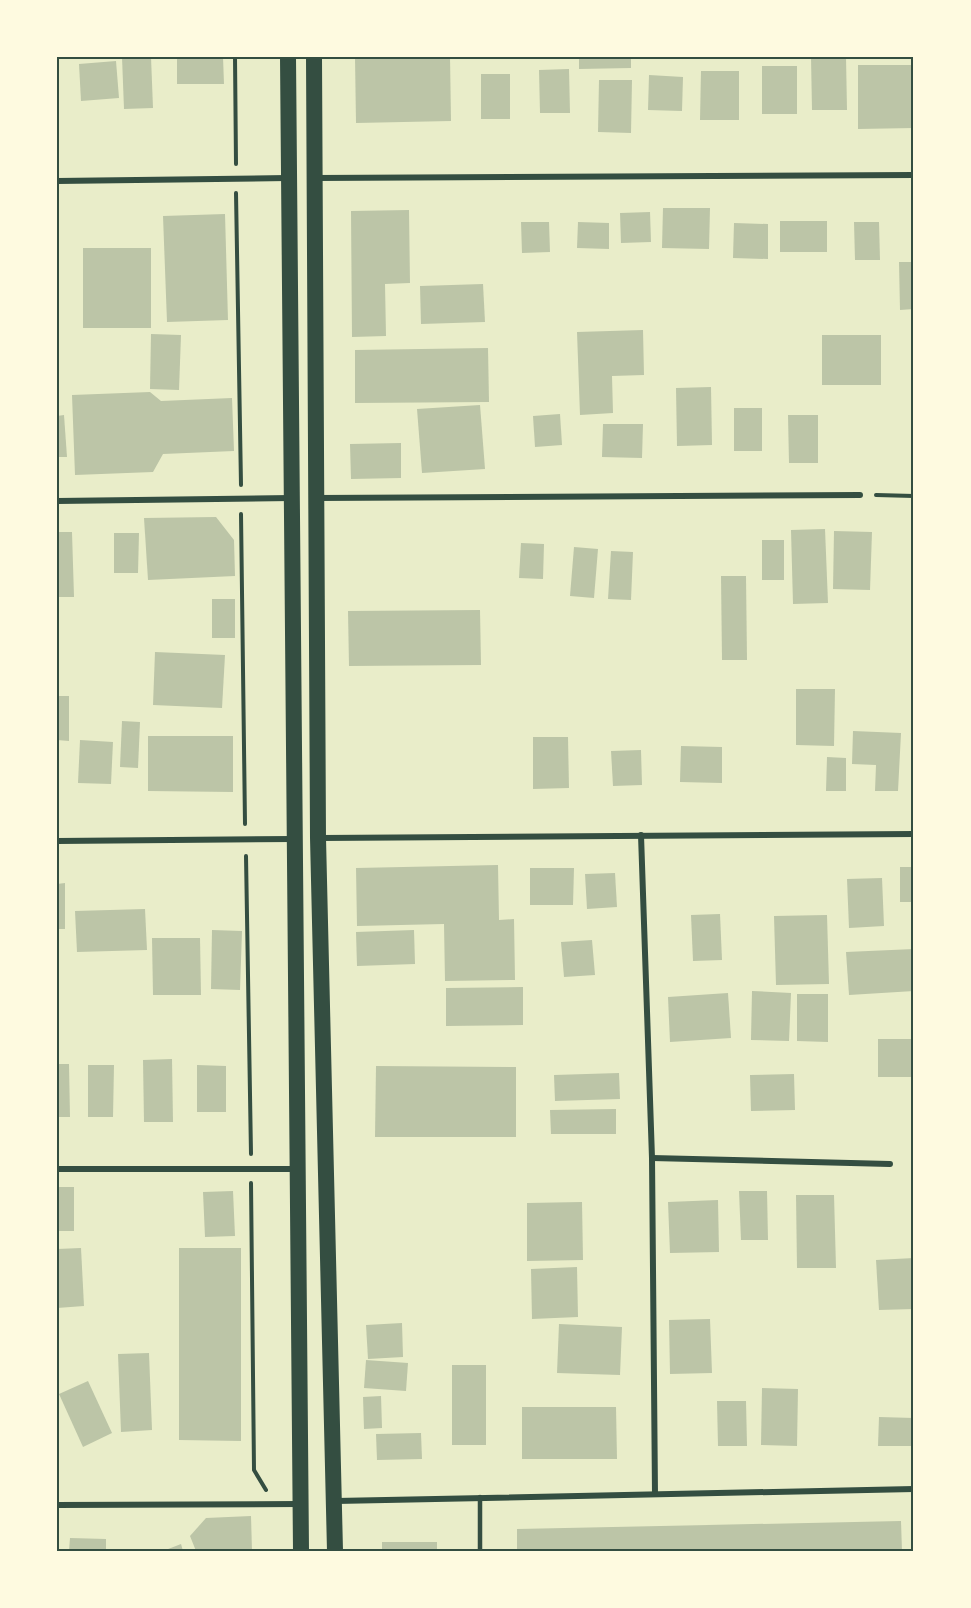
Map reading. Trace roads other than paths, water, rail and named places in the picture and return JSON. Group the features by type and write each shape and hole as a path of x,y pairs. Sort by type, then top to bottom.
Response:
{"highway":[{"path":"288,57 301,1551"},
{"path":"314,57 318,838 335,1551"}],"street":[{"path":"315,178 914,175"},
{"path":"57,181 289,178"},
{"path":"317,498 860,495"},
{"path":"57,501 292,498"},
{"path":"318,838 914,834"},
{"path":"641,835 652,1158 655,1494"},
{"path":"57,841 295,838"},
{"path":"652,1158 891,1164"},
{"path":"57,1169 251,1171 297,1169"},
{"path":"335,1501 480,1496 914,1489"},
{"path":"57,1505 300,1504"}],"lane":[{"path":"480,1496 480,1551"}]}
